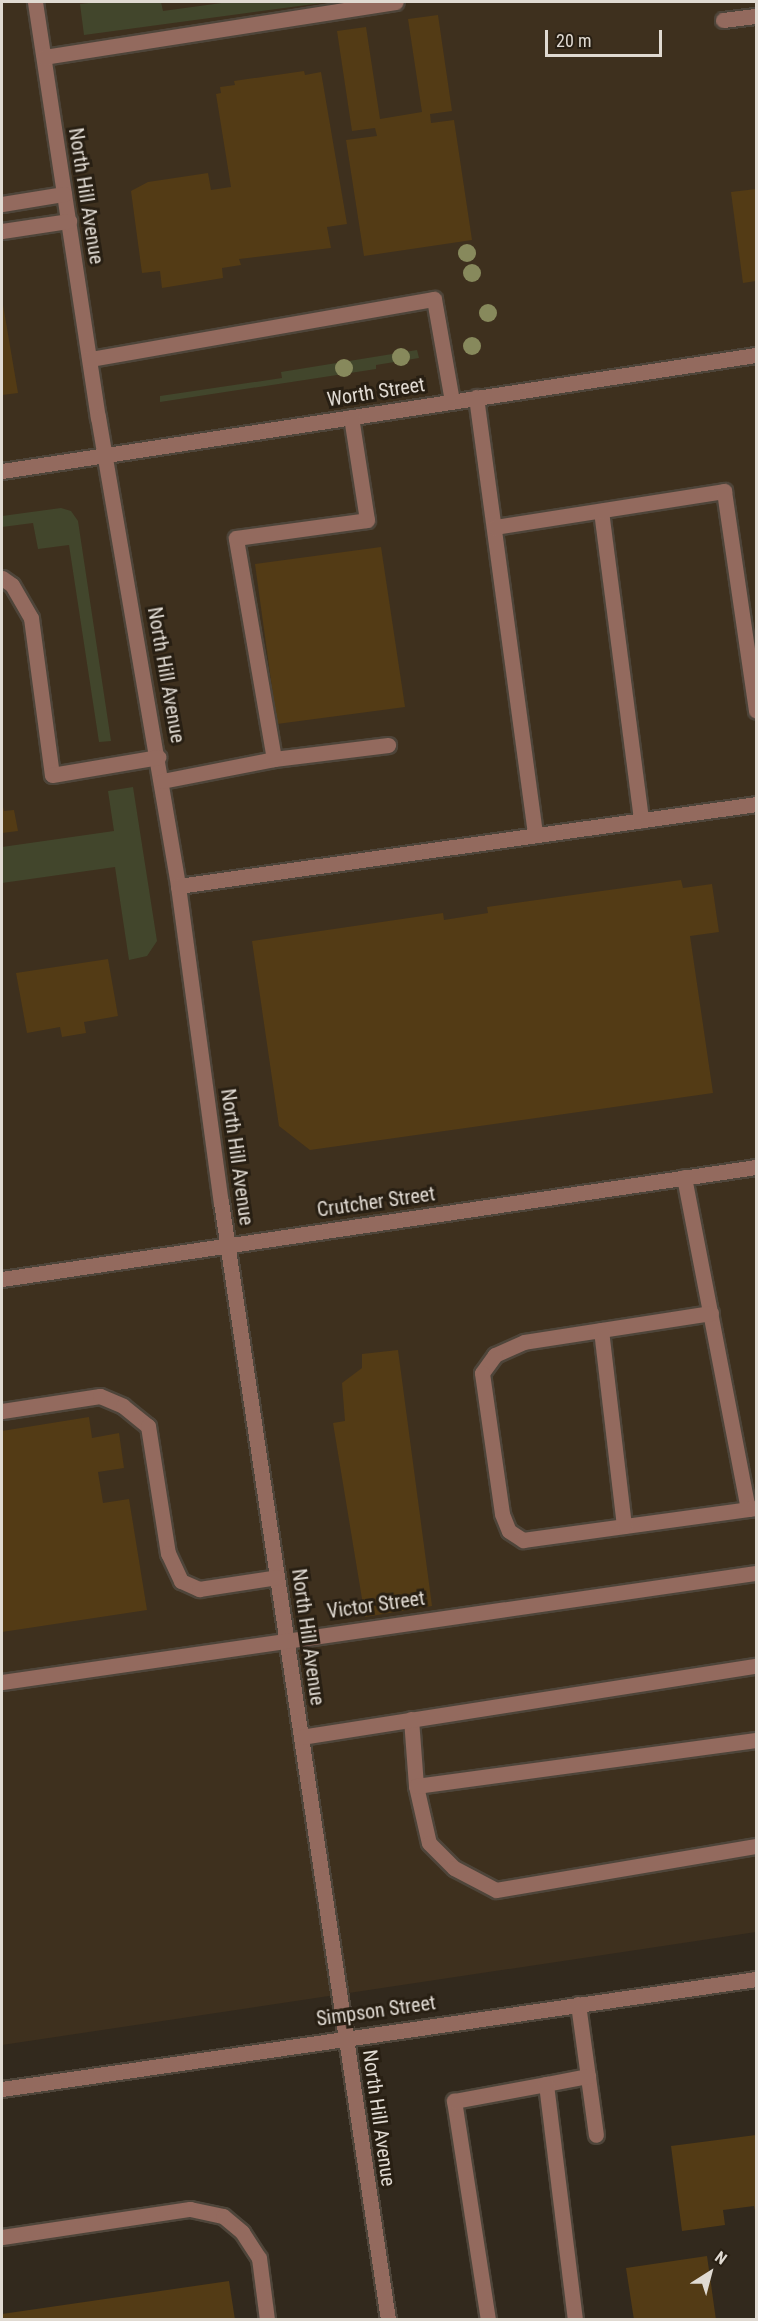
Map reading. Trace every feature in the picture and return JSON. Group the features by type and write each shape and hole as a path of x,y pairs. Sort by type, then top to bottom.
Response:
{"street":[{"name":"North Hill Avenue","path":"35,2 90,359 178,886 228,1245 388,2319"},
{"path":"44,57 396,2"},
{"path":"723,20 756,16"},
{"path":"2,204 64,194"},
{"path":"2,231 69,221"},
{"path":"90,359 434,299 452,401"},
{"name":"Worth Street","path":"2,471 756,355"},
{"path":"476,397 535,835"},
{"path":"274,759 236,538 367,520 351,417"},
{"path":"495,527 724,491 756,711"},
{"path":"601,511 641,820"},
{"path":"2,578 12,585 31,618 52,774 158,757"},
{"path":"162,781 274,759 388,745"},
{"path":"178,886 756,804"},
{"name":"Crutcher Street","path":"2,1279 756,1167"},
{"path":"684,1177 752,1509 523,1540 510,1531 502,1514 482,1372 495,1355 525,1342 711,1313"},
{"path":"601,1330 624,1526"},
{"path":"2,1411 100,1396 123,1407 148,1426 168,1553 181,1581 199,1589 277,1577"},
{"name":"Victor Street","path":"2,1682 286,1639 756,1573"},
{"path":"301,1737 756,1666"},
{"path":"411,1719 416,1786 429,1843 454,1868 496,1890 756,1846"},
{"path":"416,1786 756,1740"},
{"name":"Simpson Street","path":"2,2089 756,1979"},
{"path":"578,2004 596,2135"},
{"path":"488,2319 454,2101 588,2076"},
{"path":"546,2084 575,2319"},
{"path":"2,2237 190,2209 223,2216 242,2232 259,2258 267,2319"}],"shaded area":[{"path":"2,2 756,2 756,1932 2,2045"}],"green space":[{"path":"161,2 163,11 229,2 329,2 84,35 80,4"},
{"path":"417,350 419,358 376,365 376,369 160,402 160,396 282,378 281,372"},
{"path":"61,508 71,511 78,521 111,741 99,742 69,545 38,549 33,523 2,527 2,516"},
{"path":"133,787 157,941 147,956 129,960 115,867 2,883 2,847 114,831 108,791"}],"building":[{"path":"438,15 452,111 430,114 431,123 454,120 472,240 364,256 346,140 377,136 375,128 352,131 337,31 366,27 380,119 422,112 408,19"},
{"path":"304,71 305,75 321,72 347,224 327,227 331,248 239,259 241,265 222,268 223,278 162,288 160,271 142,273 131,191 148,182 208,173 211,190 231,187 216,94 221,93 220,87 235,85 234,81"},
{"path":"756,189 756,281 743,283 731,192"},
{"path":"2,299 18,393 2,395"},
{"path":"381,547 405,707 277,724 255,564"},
{"path":"2,802 4,811 14,810 18,831 2,833"},
{"path":"681,880 683,888 712,884 719,932 690,936 713,1093 310,1150 279,1126 252,941 443,913 444,920 488,913 487,907"},
{"path":"108,959 118,1016 84,1022 86,1033 62,1037 60,1027 27,1033 16,973"},
{"path":"398,1350 432,1606 365,1617 333,1423 345,1421 342,1383 362,1368 362,1354"},
{"path":"89,1417 92,1438 119,1433 124,1468 98,1472 103,1503 129,1499 147,1610 2,1632 2,1431"},
{"path":"756,2135 756,2215 754,2206 723,2210 725,2225 682,2231 671,2146"},
{"path":"707,2256 716,2320 634,2320 626,2268"},
{"path":"229,2281 235,2320 2,2320 2,2314"}]}
